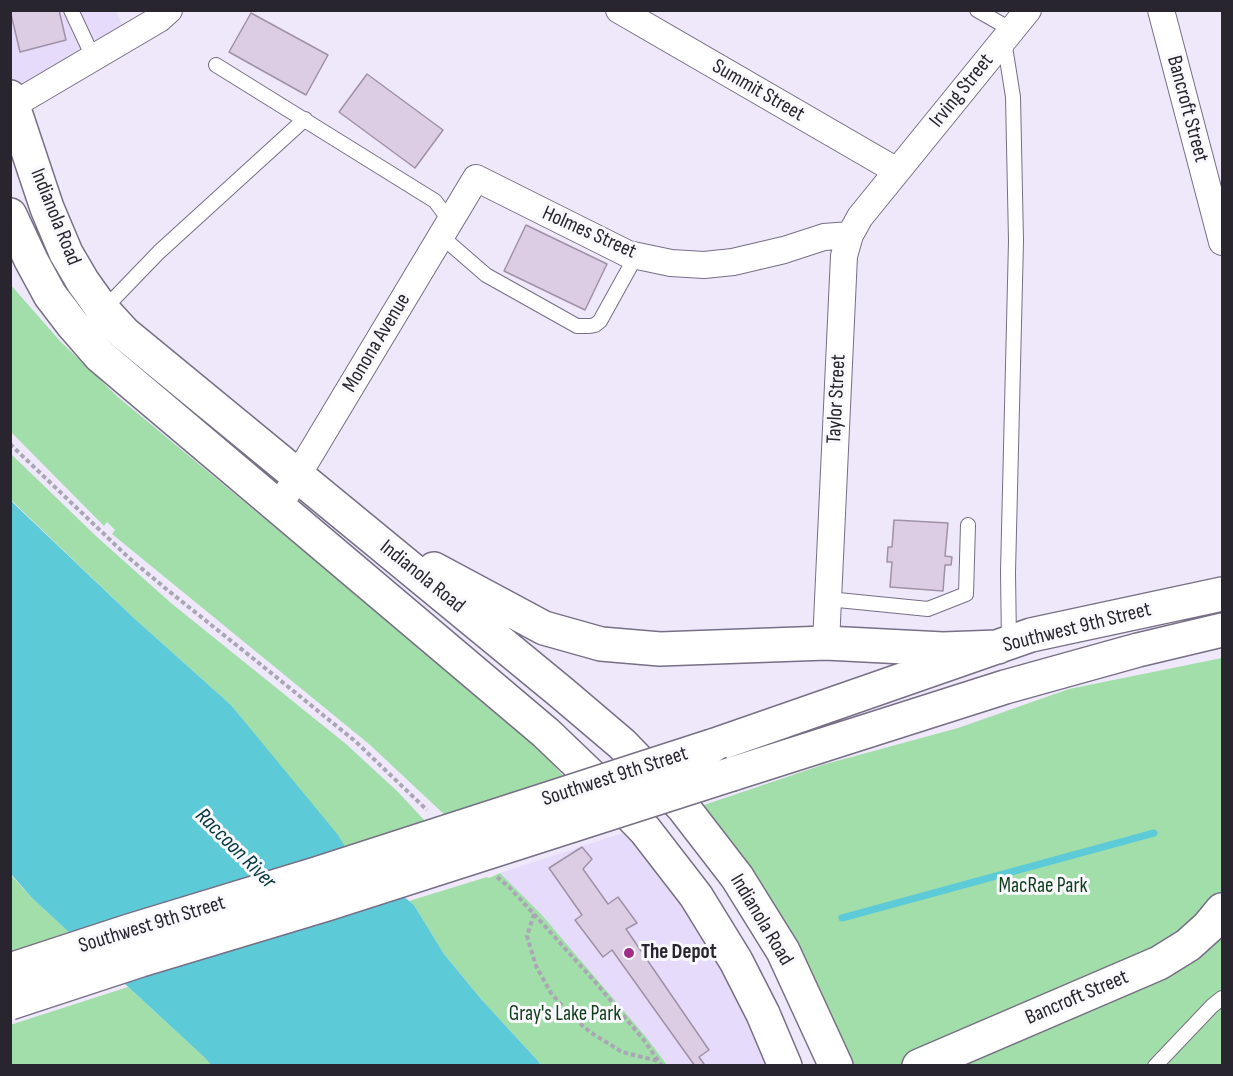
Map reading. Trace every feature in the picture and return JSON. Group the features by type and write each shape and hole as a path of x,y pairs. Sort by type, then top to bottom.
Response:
{"main road":[{"name":"Indianola Road","path":"12,101 47,208 66,253 103,310 124,333 622,744 683,807 737,877 783,951 836,1065"},
{"path":"11,219 47,208"},
{"name":"Indianola Road","path":"11,219 30,261 51,295 100,356 546,733 645,830 696,896 736,961 763,1014 785,1065"},
{"path":"369,534 544,628 601,644 660,649 826,644 943,649 1003,645"},
{"name":"Southwest 9th Street","path":"10,970 712,746 1031,635 1222,594"},
{"name":"Southwest 9th Street","path":"10,1003 1005,687 1138,650 1222,630"},
{"name":"Bancroft Street","path":"919,1065 1159,963 1188,945 1208,927 1222,910"}],"street":[{"path":"12,101 159,19 169,10"},
{"name":"Summit Street","path":"619,10 897,171"},
{"name":"Irving Street","path":"897,171 1028,10"},
{"name":"Bancroft Street","path":"1161,10 1222,242"},
{"name":"Taylor Street","path":"826,644 844,256 850,235 860,217 897,171"},
{"name":"Monona Avenue","path":"278,508 476,178"},
{"name":"Holmes Street","path":"476,178 628,254 671,263 704,265 743,260 824,237 850,235"}],"lane":[{"path":"71,10 93,57"},
{"path":"977,10 1008,35 1012,97 1016,241 1008,572 1003,645"},
{"path":"216,65 435,201 446,229 486,275 577,326 595,325 600,321 636,256"},
{"path":"103,310 159,252 305,119"},
{"path":"828,599 928,609 966,594 968,525"},
{"path":"1155,1065 1222,998"}],"path":[{"path":"10,444 129,558 355,741 430,813"},
{"path":"494,875 509,887 596,983 661,1063"},
{"path":"534,914 527,936 536,966 551,993 569,1014 590,1032 622,1052 661,1063"}],"shaded area":[{"path":"10,11 116,11 128,37 10,97"},
{"path":"626,832 662,874 709,944 750,1017 770,1065 667,1065 647,1038 541,914 500,873"}],"green space":[{"path":"10,284 60,341 118,397 531,740 567,780 448,818 369,744 112,534 115,530 107,522 104,526 11,432"},
{"path":"10,453 97,537 171,603 346,744 397,791 428,824 347,850 231,705 135,619 11,500"},
{"name":"MacRae Park","path":"1222,658 1222,1065 849,1065 698,807 822,765 958,728 1069,689"},
{"name":"Gray's Lake Park","path":"500,873 541,914 647,1038 667,1065 539,1065 539,1062 481,999 444,954 414,905 409,901"},
{"path":"10,874 32,898 71,934 11,955"},
{"path":"128,987 211,1065 11,1065 10,1025"}],"water":[{"name":"Raccoon River","path":"10,500 135,619 231,705 338,835 347,850 414,905 444,954 481,999 539,1062 539,1065 211,1065 32,898 11,874"}],"building":[{"path":"10,10 59,10 66,40 20,52"},
{"path":"251,13 328,55 306,95 229,52"},
{"path":"367,74 443,130 415,168 339,112"},
{"path":"526,225 607,264 585,310 504,271"},
{"path":"894,520 948,523 945,556 952,557 951,565 945,565 943,591 890,587 892,562 887,562 888,547 892,547"},
{"name":"The Depot","path":"582,847 592,859 583,869 608,904 618,897 637,923 626,929 709,1050 699,1057 703,1066 695,1066 612,950 603,957 575,920 582,915 549,868"}],"waterway":[{"path":"842,918 1154,833"}],"place":[{"name":"The Depot","path":"629,953"}]}
